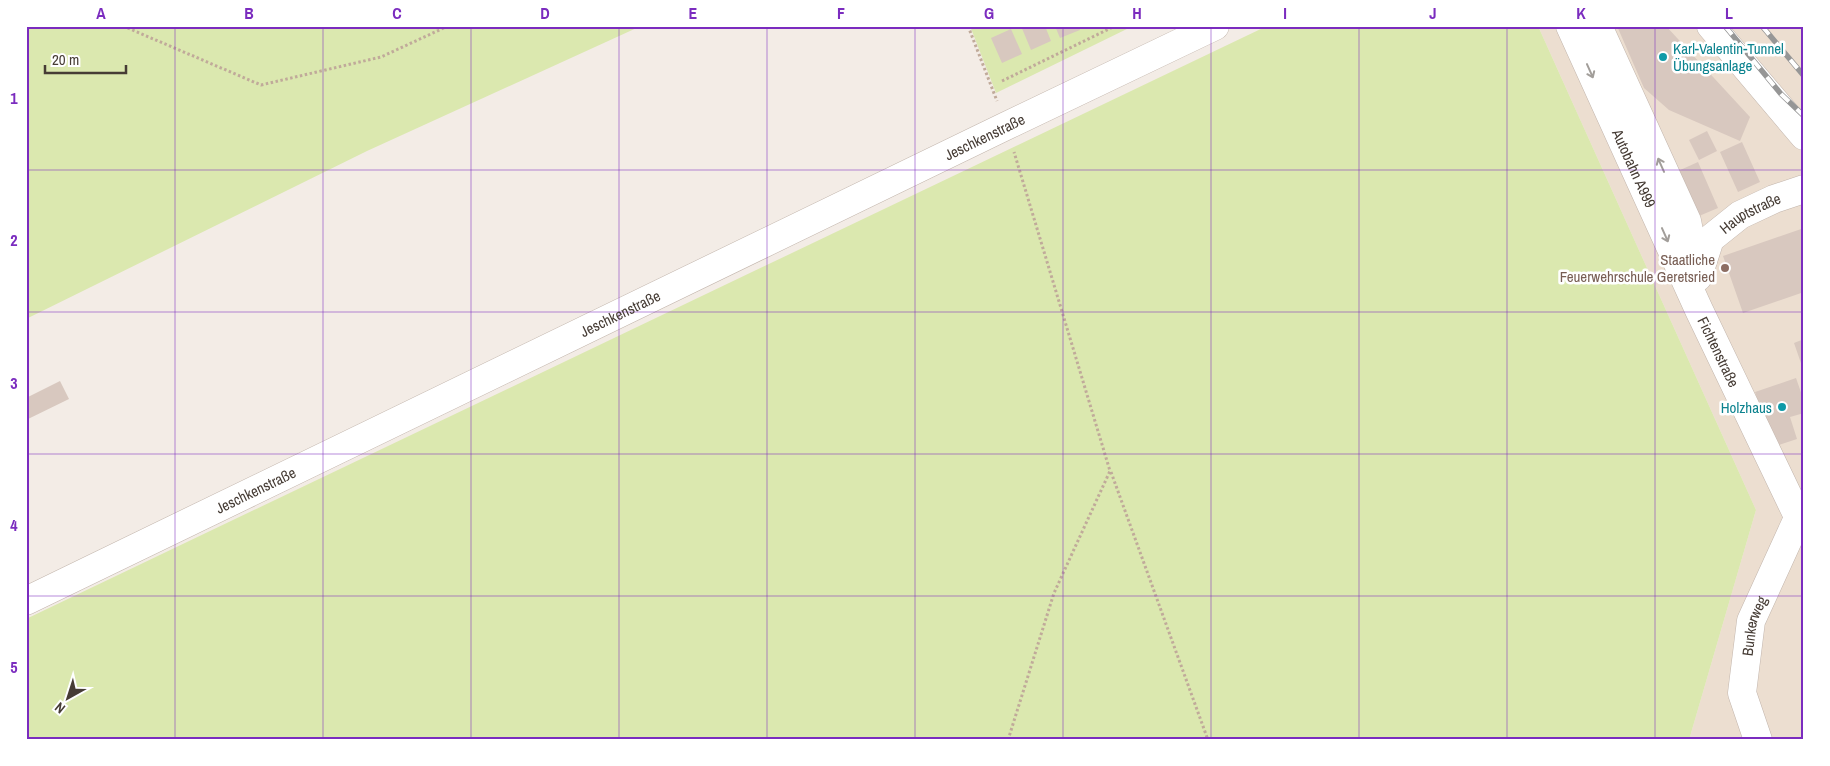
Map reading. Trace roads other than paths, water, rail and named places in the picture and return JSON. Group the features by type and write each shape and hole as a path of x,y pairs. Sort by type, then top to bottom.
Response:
{"street":[{"name":"Jeschkenstraße","path":"26,601 1215,26"},
{"name":"Autobahn A999","path":"1570,26 1698,310"},
{"name":"Autobahn A999","path":"1598,26 1687,221 1698,277"},
{"path":"1711,26 1804,136"},
{"name":"Hauptstraße","path":"1698,310 1698,277 1710,239 1740,215 1774,199 1804,189"},
{"name":"Fichtenstraße","path":"1698,310 1801,524"},
{"name":"Bunkerweg","path":"1758,740 1742,693 1751,621 1801,524"}],"railway":[{"path":"1725,26 1781,94 1804,116"},
{"path":"1762,26 1804,76"}],"place":[{"name":"Karl-Valentin-Tunnel Übungsanlage","path":"1663,57"},
{"name":"Staatliche Feuerwehrschule Geretsried","path":"1725,268"},
{"name":"Holzhaus","path":"1782,407"}]}
